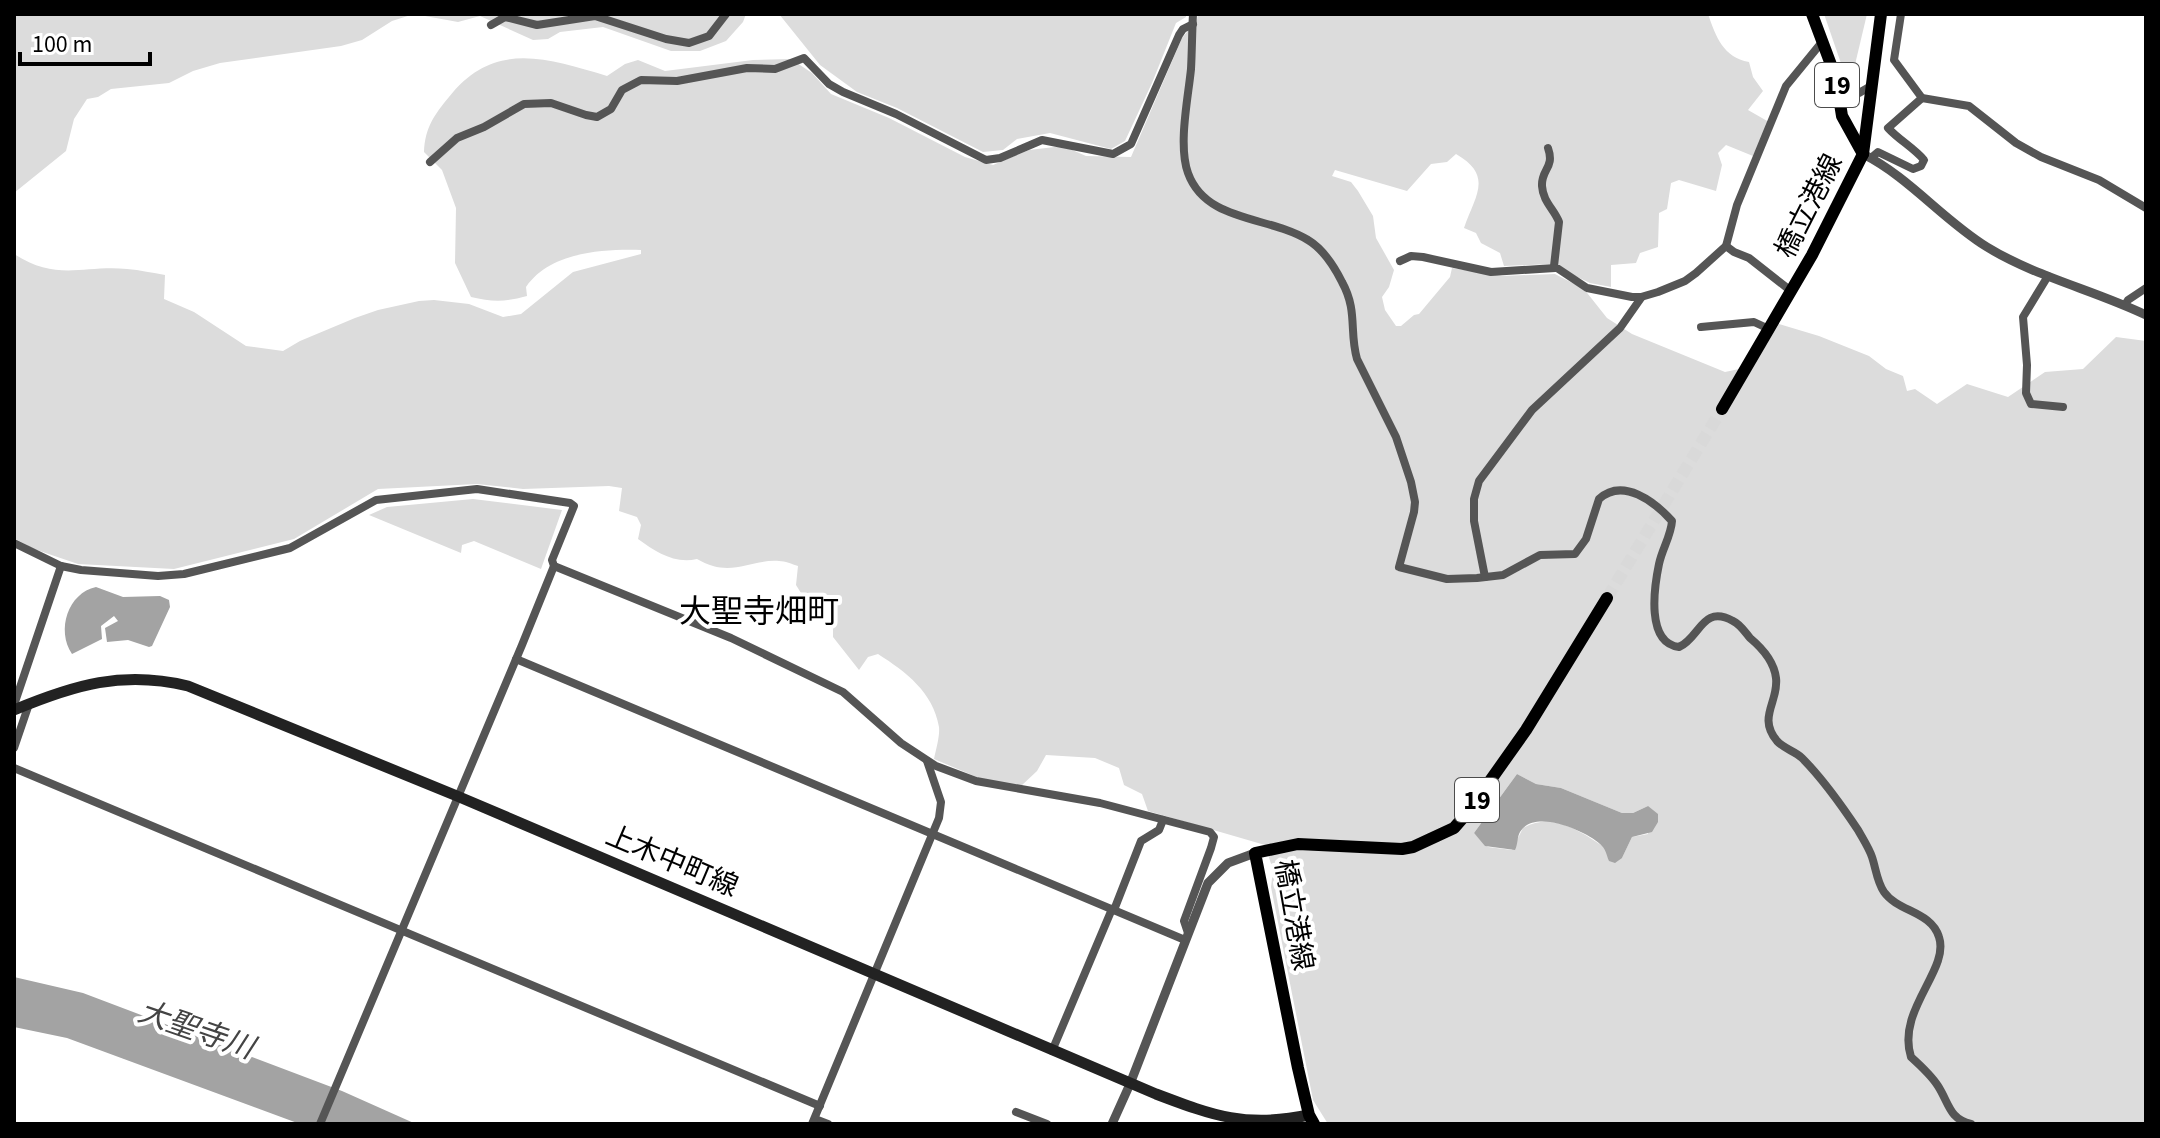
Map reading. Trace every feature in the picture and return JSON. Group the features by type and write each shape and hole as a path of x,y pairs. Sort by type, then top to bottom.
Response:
{"main road":[{"name":"橋立港線","path":"1722,409 1867,156 1842,116 1839,92 1812,14"},
{"path":"1867,156 1871,86 1881,14"},
{"name":"橋立港線","path":"1312,1120 1255,853 1298,844 1402,849 1454,828 1526,730 1607,598"},
{"name":"上木中町線","path":"14,708 106,680 134,678 188,686 457,796 1130,1084 1230,1119 1279,1122 1312,1120"}],"street":[{"path":"491,25 505,17 537,25 595,16 666,39 689,43 709,36 726,14"},
{"path":"1901,14 1894,60 1922,98 1969,106 2028,150 2099,180 2146,208"},
{"path":"430,162 457,138 484,127 524,104 551,103 597,117 611,109 622,90 641,80 677,81 747,68 775,69 804,58 829,84 843,92 896,114 986,160 1000,158 1042,140 1113,154 1131,144 1179,35 1193,19"},
{"path":"1193,19 1185,143 1189,176 1206,198 1223,210 1285,229 1308,240 1324,253 1342,282 1354,315 1357,359 1408,467 1414,512 1399,567 1447,579 1485,577 1503,575 1540,555 1575,554 1586,539 1604,495 1622,491 1636,493 1666,514 1672,521 1658,567 1655,620 1659,635 1671,646 1679,647 1691,639 1701,623 1709,618 1724,618 1736,623 1770,660 1776,676 1768,717 1774,736 1783,747 1800,756 1847,815 1870,852 1883,891 1889,898 1930,922 1940,937 1939,953 1909,1027 1909,1051 1940,1088 1950,1113 1958,1120 1971,1124"},
{"path":"1400,261 1411,256 1423,257 1491,272 1555,268 1587,288 1641,297 1685,281 1726,246 1737,205 1786,86 1822,42"},
{"path":"1839,92 1845,96 1871,86"},
{"path":"1867,156 1878,152 1913,169 1921,166 1924,160 1888,128 1922,98"},
{"path":"1548,148 1552,160 1542,185 1546,205 1559,222 1555,268"},
{"path":"1867,156 1882,163 1973,238 2005,257 2146,315"},
{"path":"1726,246 1749,258 1791,291"},
{"path":"2048,276 2023,317 2026,393 2031,404 2063,407"},
{"path":"2125,305 2146,288"},
{"path":"1485,577 1474,521 1474,499 1479,481 1532,410 1620,328 1641,297"},
{"path":"1701,327 1754,322 1769,329"},
{"path":"14,543 61,566 158,576 184,574 290,548 376,500 477,489 574,506 552,560 554,566 516,659 320,1124"},
{"path":"14,708 61,566"},
{"path":"554,566 731,638 843,692 901,743 936,766 976,781 1089,800 1205,830 1214,837 1184,921 1186,937"},
{"path":"516,659 1113,910 1186,937"},
{"path":"14,748 29,704"},
{"path":"828,1124 813,1121 934,834 941,802 927,760"},
{"path":"14,768 820,1106"},
{"path":"1052,1051 1141,841 1159,830 1163,820"},
{"path":"1112,1124 1212,877 1228,863 1255,853"},
{"path":"1016,1112 1047,1124"}],"shaded area":[{"path":"414,14 392,21 362,40 341,46 220,63 193,71 169,83 111,89 87,99 74,119 66,151 14,193 14,16"},
{"path":"414,14 746,14 726,41 700,51 671,51 603,27 560,32 548,39 533,40 480,16 458,22"},
{"path":"779,14 1186,14 1186,17 1176,23 1125,141 1111,149 1050,133 1017,139 1003,150 983,152 897,108 857,92 820,65"},
{"path":"1198,14 1708,14 1727,51 1749,62 1753,77 1763,91 1748,110 1769,122 1753,156 1726,145 1718,153 1722,165 1716,191 1679,180 1671,183 1667,209 1659,213 1658,247 1640,253 1636,263 1611,265 1611,287 1590,283 1550,264 1504,266 1500,253 1481,243 1476,233 1464,228 1476,196 1478,179 1468,162 1456,154 1447,162 1431,164 1407,191 1335,170 1332,176 1351,182 1373,216 1376,238 1394,270 1382,297 1385,310 1396,326 1419,314 1450,277 1452,268 1502,276 1555,274 1584,289 1607,318 1632,334 1725,372 1753,366 1779,324 1869,356 1886,369 1903,376 1907,391 1915,389 1937,404 1967,384 2008,397 2045,372 2083,369 2116,337 2146,341 2146,1124 1328,1124 1313,1100 1271,887 1273,870 1265,845 1148,811 1142,794 1124,785 1119,768 1095,758 1046,755 1037,771 1020,787 979,778 934,759 939,727 924,693 908,676 878,654 868,657 859,670 833,637 833,626 806,601 796,585 798,566 768,561 730,568 709,565 697,559 681,560 666,556 638,539 641,525 637,517 619,511 622,488 609,486 523,489 477,484 378,489 294,539 174,569 78,564 34,549 14,538 14,254 30,263 57,270 111,268 165,275 164,299 194,312 246,346 283,351 355,318 419,301 469,304 503,317 521,314 573,272 641,254 641,250 594,252 563,260 536,275 526,287 527,296 499,301 471,297 455,263 456,208 442,170 424,152 428,129 439,110 466,79 484,67 522,58 563,64 607,76 625,64 638,60 665,71 753,60 791,59 812,73 831,94 889,118 965,157 993,165 1029,150 1063,146 1086,156 1131,157 1182,38 1197,20","holes":["1517,774 1536,784 1561,788 1622,813 1633,813 1648,806 1648,834 1632,837 1622,858 1575,830 1550,822 1523,828 1512,850 1488,847 1474,833"]},
{"path":"1824,14 1867,14 1853,73 1845,75"},
{"path":"473,499 562,510 541,569 474,541 462,545 461,553 369,515 387,507"},
{"path":"96,587 123,597 160,596 169,600 170,607 152,646 128,640 107,642 105,628 118,621 114,616 101,626 102,639 72,654 65,634 68,614 78,597"},
{"path":"1517,774 1536,784 1561,788 1622,813 1633,813 1648,806 1658,814 1658,822 1652,832 1632,837 1622,858 1615,863 1609,861 1604,848 1593,839 1572,828 1548,822 1527,825 1519,834 1515,850 1485,846 1474,833"},
{"path":"14,977 83,993 342,1091 416,1124 300,1124 67,1038 14,1027"}],"tunnel":[{"path":"1607,598 1722,409"}],"district":[{"name":"大聖寺畑町","path":"759,612"}],"water label":[{"name":"大聖寺川","path":"196,1030"}]}
